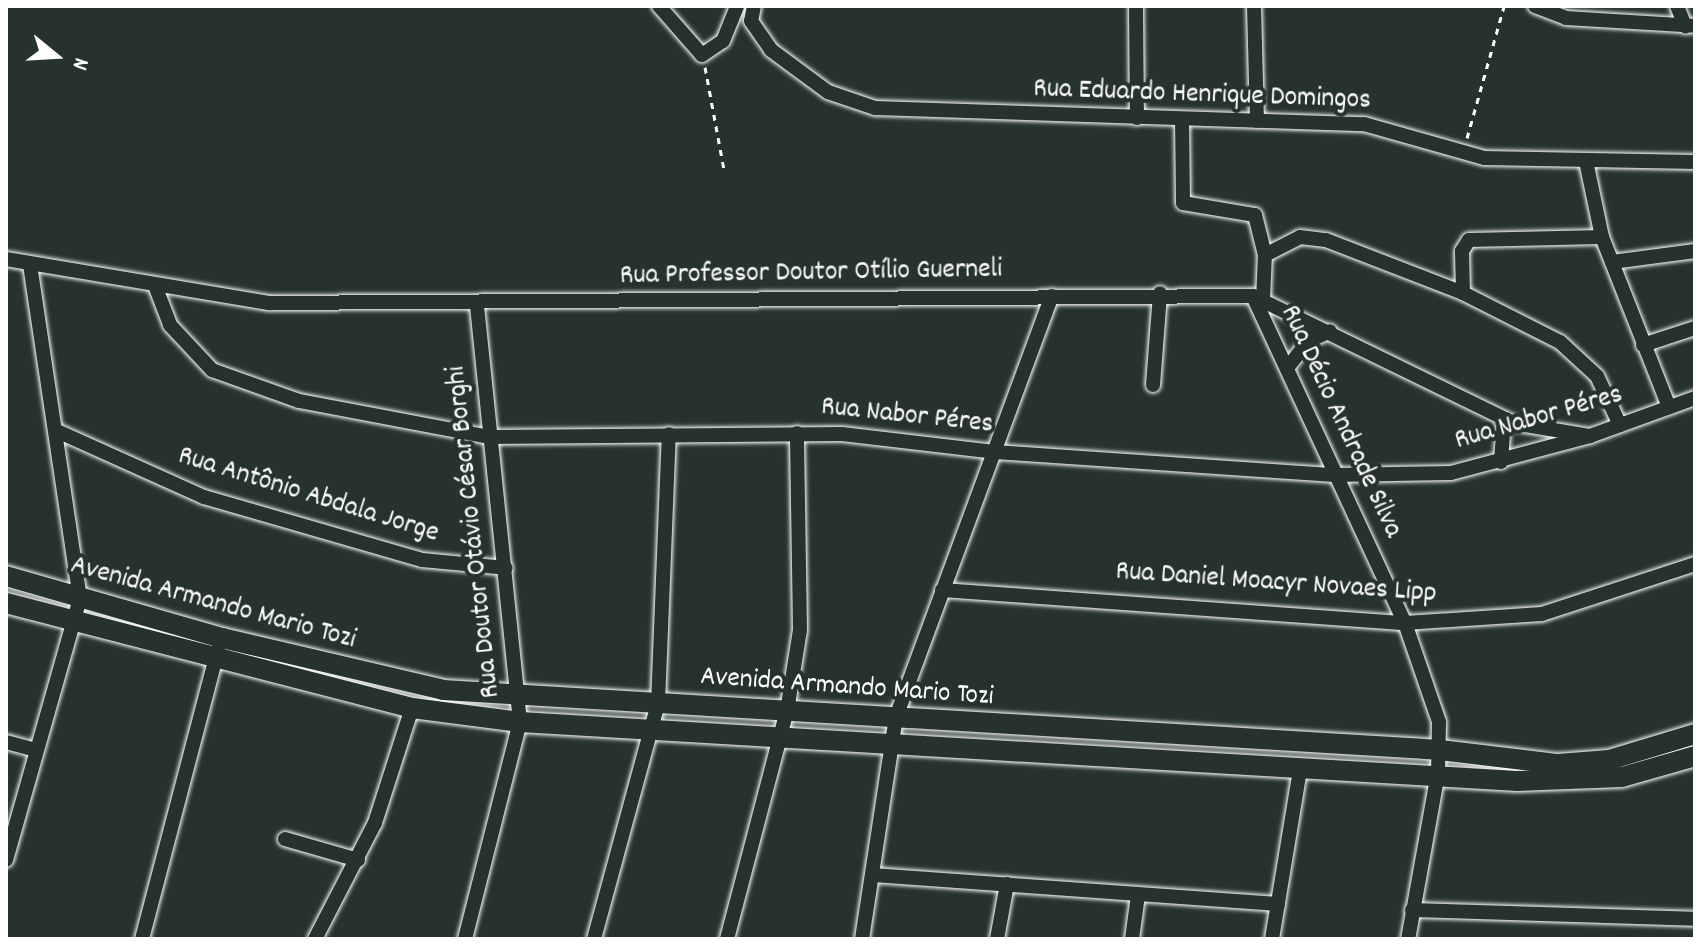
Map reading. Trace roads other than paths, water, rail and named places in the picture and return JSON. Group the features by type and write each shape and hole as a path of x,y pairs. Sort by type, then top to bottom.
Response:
{"street":[{"path":"659,6 702,55 723,41 737,6"},
{"name":"Rua Eduardo Henrique Domingos","path":"754,6 751,21 771,50 855,102 929,115 1364,124 1463,153 1586,161 1695,162"},
{"path":"1136,6 1137,118"},
{"path":"1254,6 1257,121"},
{"path":"1535,6 1566,18 1690,26"},
{"path":"1677,6 1690,26"},
{"path":"1182,119 1183,203 1255,215 1265,255 1258,298"},
{"path":"1586,161 1602,237 1669,407"},
{"path":"1265,255 1311,237 1463,293 1583,358 1620,425"},
{"path":"1463,293 1462,251 1469,240 1602,237"},
{"path":"1612,262 1695,251"},
{"name":"Rua Professor Doutor Otílio Guerneli","path":"6,259 156,288 270,303 477,304 1160,293 1258,298 1504,419 1590,436"},
{"path":"6,860 11,824 80,599 30,264"},
{"name":"Rua Nabor Péres","path":"156,288 170,325 212,370 299,401 489,437 797,433 889,436 995,452 1334,475 1451,473 1590,436 1695,398"},
{"path":"1153,385 1160,293"},
{"path":"862,939 896,717 1052,296"},
{"name":"Rua Décio Andrade Silva","path":"1258,298 1334,475 1405,623 1439,722 1438,773"},
{"name":"Rua Doutor Otávio César Borghi","path":"465,939 520,722 520,697 489,437 477,304"},
{"path":"1643,345 1695,328"},
{"path":"1288,367 1308,341 1330,331"},
{"path":"1501,462 1504,419"},
{"name":"Rua Antônio Abdala Jorge","path":"57,431 204,497 422,560 506,568"},
{"path":"727,939 787,711 800,616 797,433"},
{"path":"594,939 658,704 669,434"},
{"name":"Rua Daniel Moacyr Novaes Lipp","path":"942,590 1405,623 1542,614 1695,564"},
{"name":"Avenida Armando Mario Tozi","path":"6,576 222,638 394,681 520,697 1440,750 1558,764 1609,760 1695,734"},
{"name":"Avenida Armando Mario Tozi","path":"6,603 215,663 412,708 520,722 1300,769 1438,773 1571,782 1622,777 1695,756"},
{"path":"142,939 222,638"},
{"path":"315,939 358,860 394,776 412,708"},
{"path":"6,742 36,750"},
{"path":"1272,939 1300,769"},
{"path":"1408,939 1438,773"},
{"path":"285,839 358,860"},
{"path":"873,875 1278,904"},
{"path":"997,939 1007,884"},
{"path":"1132,939 1138,895"},
{"path":"1412,910 1695,919"}]}
